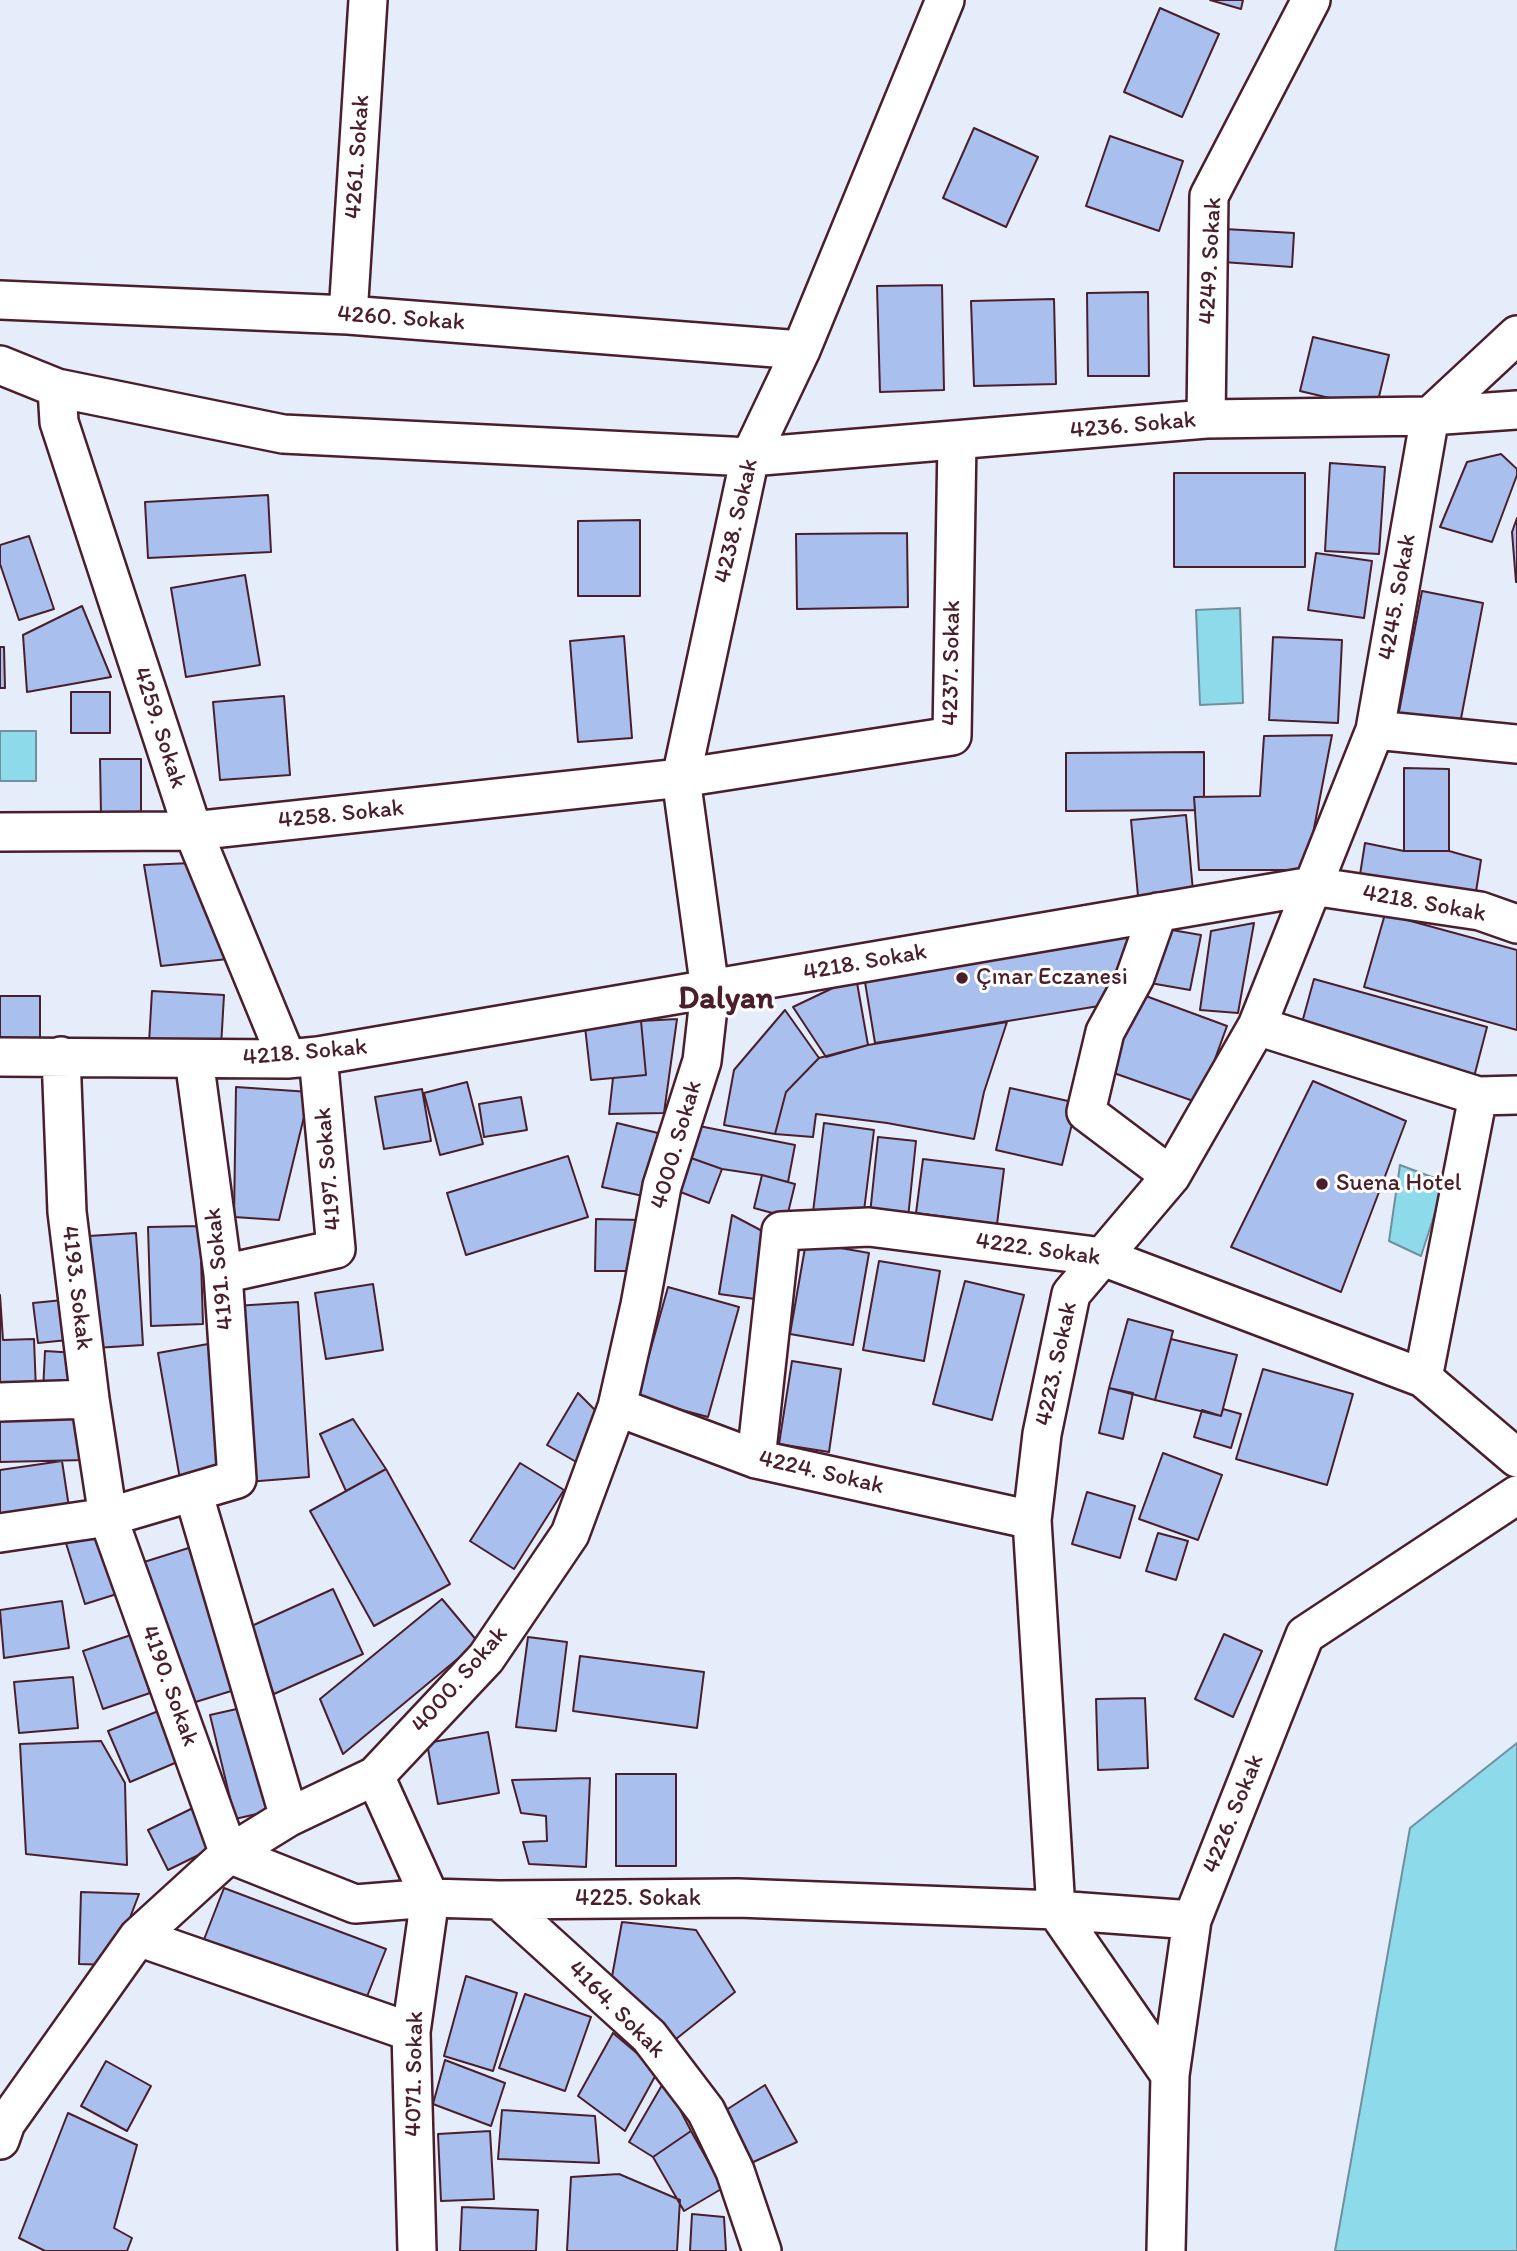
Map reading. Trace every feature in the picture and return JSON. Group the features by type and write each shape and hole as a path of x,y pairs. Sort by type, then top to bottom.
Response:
{"street":[{"name":"4261. Sokak","path":"348,315 368,0"},
{"name":"4238. Sokak","path":"710,990 681,778 750,457 801,350 945,0"},
{"name":"4249. Sokak","path":"1206,419 1209,196 1311,0"},
{"name":"4260. Sokak","path":"0,300 348,315 801,350"},
{"path":"1430,415 1517,335"},
{"path":"0,365 57,388 283,434 750,457"},
{"name":"4259. Sokak","path":"57,388 59,422 192,831 302,1058"},
{"name":"4236. Sokak","path":"750,457 1206,419 1430,415 1517,410"},
{"name":"4245. Sokak","path":"1311,886 1375,730 1430,415"},
{"name":"4237. Sokak","path":"681,778 952,737 957,441"},
{"path":"1375,730 1517,744"},
{"name":"4258. Sokak","path":"0,832 192,831 681,778"},
{"name":"4218. Sokak","path":"0,1057 302,1058 1311,886 1480,911 1517,924"},
{"name":"4223. Sokak","path":"1056,1910 1032,1520 1042,1434 1071,1294 1171,1175 1257,1026 1311,886"},
{"path":"1157,912 1135,977 1105,1032 1086,1112 1171,1175"},
{"name":"4000. Sokak","path":"2,2127 138,1937 229,1854 289,1817 374,1776 486,1658 570,1534 617,1407 640,1305 662,1186 702,1061 710,990"},
{"path":"1257,1026 1478,1096 1517,1095"},
{"name":"4193. Sokak","path":"61,1056 67,1212 90,1399 108,1517"},
{"name":"4197. Sokak","path":"223,1274 336,1249 302,1058"},
{"name":"4191. Sokak","path":"192,1492 237,1479 223,1274 194,1059"},
{"path":"1423,1378 1478,1096"},
{"name":"4222. Sokak","path":"756,1459 781,1231 869,1227 1103,1257 1423,1378 1517,1458"},
{"path":"0,1402 90,1399"},
{"name":"4224. Sokak","path":"617,1407 756,1459 1032,1520"},
{"path":"0,1534 108,1517 192,1492 289,1817"},
{"name":"4226. Sokak","path":"1166,2251 1170,2075 1192,1920 1305,1635 1517,1495"},
{"name":"4190. Sokak","path":"108,1517 229,1854"},
{"path":"374,1776 430,1898"},
{"name":"4225. Sokak","path":"229,1854 355,1904 430,1898 738,1898 1056,1910 1192,1920"},
{"name":"4071. Sokak","path":"417,2251 411,2032 430,1898"},
{"name":"4164. Sokak","path":"499,1900 649,2036 706,2112 735,2171 762,2251"},
{"path":"1056,1910 1170,2075"},
{"path":"138,1937 411,2032"}],"water":[{"path":"1240,608 1243,703 1200,705 1196,610"},
{"path":"0,731 36,731 36,781 0,781"},
{"path":"1400,1165 1445,1182 1421,1256 1389,1241"},
{"path":"1517,1743 1517,2251 1335,2251 1410,1828"}],"building":[{"path":"1210,0 1243,0 1241,9"},
{"path":"1160,8 1219,34 1182,117 1124,92"},
{"path":"974,128 1038,157 1006,227 943,198"},
{"path":"1110,136 1183,161 1159,231 1086,206"},
{"path":"1225,229 1294,233 1292,267 1223,262"},
{"path":"942,285 944,390 880,392 877,286"},
{"path":"1148,292 1149,376 1088,376 1087,293"},
{"path":"1054,299 1056,384 974,386 971,301"},
{"path":"1313,337 1389,355 1376,409 1300,391"},
{"path":"1501,454 1517,469 1517,475 1492,542 1440,527 1467,462"},
{"path":"1330,463 1385,467 1379,554 1325,551"},
{"path":"1174,473 1305,473 1305,567 1174,567"},
{"path":"268,495 271,552 148,558 145,502"},
{"path":"1517,518 1517,582 1516,582 1512,532"},
{"path":"640,520 640,596 578,596 578,521"},
{"path":"907,533 908,607 797,609 796,534"},
{"path":"29,536 54,609 19,620 0,564 0,545"},
{"path":"1316,553 1372,561 1364,618 1308,610"},
{"path":"245,575 260,665 186,677 171,588"},
{"path":"1422,591 1483,603 1459,729 1398,717"},
{"path":"82,606 111,677 27,692 23,635"},
{"path":"624,636 632,738 578,742 570,641"},
{"path":"1273,637 1342,640 1338,723 1269,720"},
{"path":"0,647 4,647 5,688 0,688"},
{"path":"71,692 110,692 110,733 71,733"},
{"path":"284,696 290,775 220,780 213,702"},
{"path":"1332,735 1306,870 1199,870 1194,797 1260,796 1264,736"},
{"path":"1204,752 1204,797 1194,797 1195,810 1066,811 1066,753"},
{"path":"100,759 141,759 141,815 101,815"},
{"path":"1404,768 1449,769 1449,851 1404,851"},
{"path":"1186,815 1193,891 1138,896 1131,820"},
{"path":"1365,843 1404,851 1449,851 1481,860 1475,898 1359,881"},
{"path":"192,863 228,959 161,966 144,865"},
{"path":"1385,914 1517,950 1517,1030 1364,987"},
{"path":"1254,923 1238,1013 1200,1010 1211,931"},
{"path":"1160,928 1201,935 1190,990 1150,983"},
{"path":"1133,932 1117,1003 875,1043 864,976"},
{"path":"856,977 868,1045 826,1057 793,1007"},
{"path":"1314,979 1487,1027 1474,1077 1300,1030"},
{"path":"152,991 224,995 221,1047 149,1043"},
{"path":"1135,992 1227,1026 1199,1103 1111,1072"},
{"path":"0,996 40,996 40,1040 0,1040"},
{"path":"785,1010 819,1058 786,1092 775,1134 724,1125 734,1070"},
{"path":"677,1019 664,1113 609,1114 613,1078 646,1075 641,1021"},
{"path":"641,1021 646,1075 591,1080 585,1027"},
{"path":"1007,1022 984,1092 974,1139 887,1123 816,1114 813,1137 775,1134 786,1092 819,1058 868,1045"},
{"name":"Suena Hotel","path":"1313,1081 1406,1121 1341,1292 1231,1247"},
{"path":"467,1082 483,1144 440,1155 424,1093"},
{"path":"236,1087 310,1092 279,1220 234,1217"},
{"path":"1010,1088 1077,1103 1062,1165 996,1150"},
{"path":"422,1089 431,1141 384,1149 375,1097"},
{"path":"521,1097 527,1130 484,1137 479,1104"},
{"path":"617,1123 658,1133 643,1196 602,1187"},
{"path":"824,1123 874,1130 863,1219 813,1212"},
{"path":"699,1126 795,1145 788,1182 722,1169 691,1158"},
{"path":"878,1137 916,1141 908,1218 870,1214"},
{"path":"568,1156 588,1217 466,1255 447,1193"},
{"path":"691,1158 722,1169 709,1203 678,1191"},
{"path":"923,1159 1004,1169 997,1224 916,1213"},
{"path":"762,1175 795,1184 787,1217 754,1208"},
{"path":"732,1215 766,1233 755,1299 719,1294"},
{"path":"596,1219 641,1220 640,1271 595,1271"},
{"path":"200,1226 203,1324 151,1326 148,1227"},
{"path":"136,1233 143,1345 95,1348 89,1236"},
{"path":"806,1242 869,1253 853,1345 790,1334"},
{"path":"879,1261 940,1271 924,1361 863,1350"},
{"path":"965,1281 1024,1295 992,1420 933,1404"},
{"path":"373,1284 383,1350 326,1359 315,1293"},
{"path":"668,1287 739,1307 708,1417 637,1398"},
{"path":"0,1295 3,1340 34,1339 36,1391 0,1392"},
{"path":"63,1300 68,1340 38,1343 33,1303"},
{"path":"298,1302 309,1477 247,1482 235,1306"},
{"path":"1128,1319 1173,1331 1155,1400 1109,1388"},
{"path":"1171,1339 1237,1355 1221,1416 1155,1400"},
{"path":"208,1344 231,1476 181,1485 158,1353"},
{"path":"45,1351 77,1353 75,1392 43,1391"},
{"path":"792,1361 841,1369 829,1452 779,1444"},
{"path":"1263,1369 1353,1394 1327,1485 1236,1459"},
{"path":"1109,1388 1133,1393 1123,1439 1099,1433"},
{"path":"578,1393 605,1420 578,1463 547,1445"},
{"path":"1223,1409 1241,1414 1231,1448 1194,1437 1202,1410 1221,1416"},
{"path":"85,1410 85,1460 0,1462 0,1411"},
{"path":"353,1419 386,1469 346,1491 320,1434"},
{"path":"1163,1453 1222,1475 1198,1540 1139,1519"},
{"path":"62,1461 70,1514 0,1524 0,1470"},
{"path":"520,1463 564,1490 514,1569 470,1541"},
{"path":"386,1469 450,1584 374,1626 310,1511"},
{"path":"1087,1492 1135,1506 1120,1558 1072,1544"},
{"path":"100,1529 120,1593 85,1604 65,1540"},
{"path":"1158,1533 1188,1541 1176,1580 1146,1571"},
{"path":"195,1546 241,1688 189,1704 144,1562"},
{"path":"333,1589 363,1654 274,1694 245,1629"},
{"path":"442,1599 478,1642 343,1754 320,1699"},
{"path":"62,1601 69,1648 4,1658 0,1610"},
{"path":"1224,1634 1262,1651 1233,1717 1195,1699"},
{"path":"131,1635 150,1693 103,1709 83,1651"},
{"path":"528,1637 567,1642 556,1731 516,1727"},
{"path":"580,1656 704,1672 697,1728 573,1711"},
{"path":"73,1677 78,1728 19,1733 14,1682"},
{"path":"1145,1698 1148,1768 1098,1770 1096,1699"},
{"path":"250,1706 274,1810 235,1819 210,1715"},
{"path":"161,1710 182,1760 130,1782 108,1731"},
{"path":"488,1732 499,1793 438,1804 427,1743"},
{"path":"101,1741 125,1783 127,1865 26,1854 20,1744"},
{"path":"616,1774 676,1774 676,1866 616,1866"},
{"path":"590,1778 586,1867 529,1864 523,1842 547,1841 546,1816 521,1813 512,1780"},
{"path":"197,1806 217,1846 168,1870 148,1830"},
{"path":"224,1888 386,1949 364,2004 203,1942"},
{"path":"81,1892 139,1894 112,1965 79,1964"},
{"path":"622,1922 696,1930 735,1992 671,2043 611,1982"},
{"path":"466,1976 517,1993 493,2071 444,2056"},
{"path":"525,1994 591,2017 565,2091 499,2068"},
{"path":"613,2033 658,2071 625,2131 578,2096"},
{"path":"445,2060 505,2083 491,2126 433,2104"},
{"path":"106,2061 151,2086 127,2131 81,2106"},
{"path":"665,2080 691,2131 653,2157 629,2142"},
{"path":"765,2085 797,2142 749,2164 723,2112"},
{"path":"502,2110 595,2116 599,2163 498,2159"},
{"path":"68,2113 137,2145 114,2228 132,2238 127,2251 45,2251 19,2238"},
{"path":"490,2131 494,2199 441,2201 438,2134"},
{"path":"691,2131 723,2188 684,2211 653,2157"},
{"path":"619,2174 680,2200 677,2251 567,2251 571,2177"},
{"path":"462,2207 538,2210 536,2251 460,2251"},
{"path":"692,2214 724,2217 726,2251 690,2251"}],"place":[{"name":"Çınar Eczanesi","path":"962,978"},
{"name":"Suena Hotel","path":"1322,1184"}],"district":[{"name":"Dalyan","path":"726,1000"}]}
